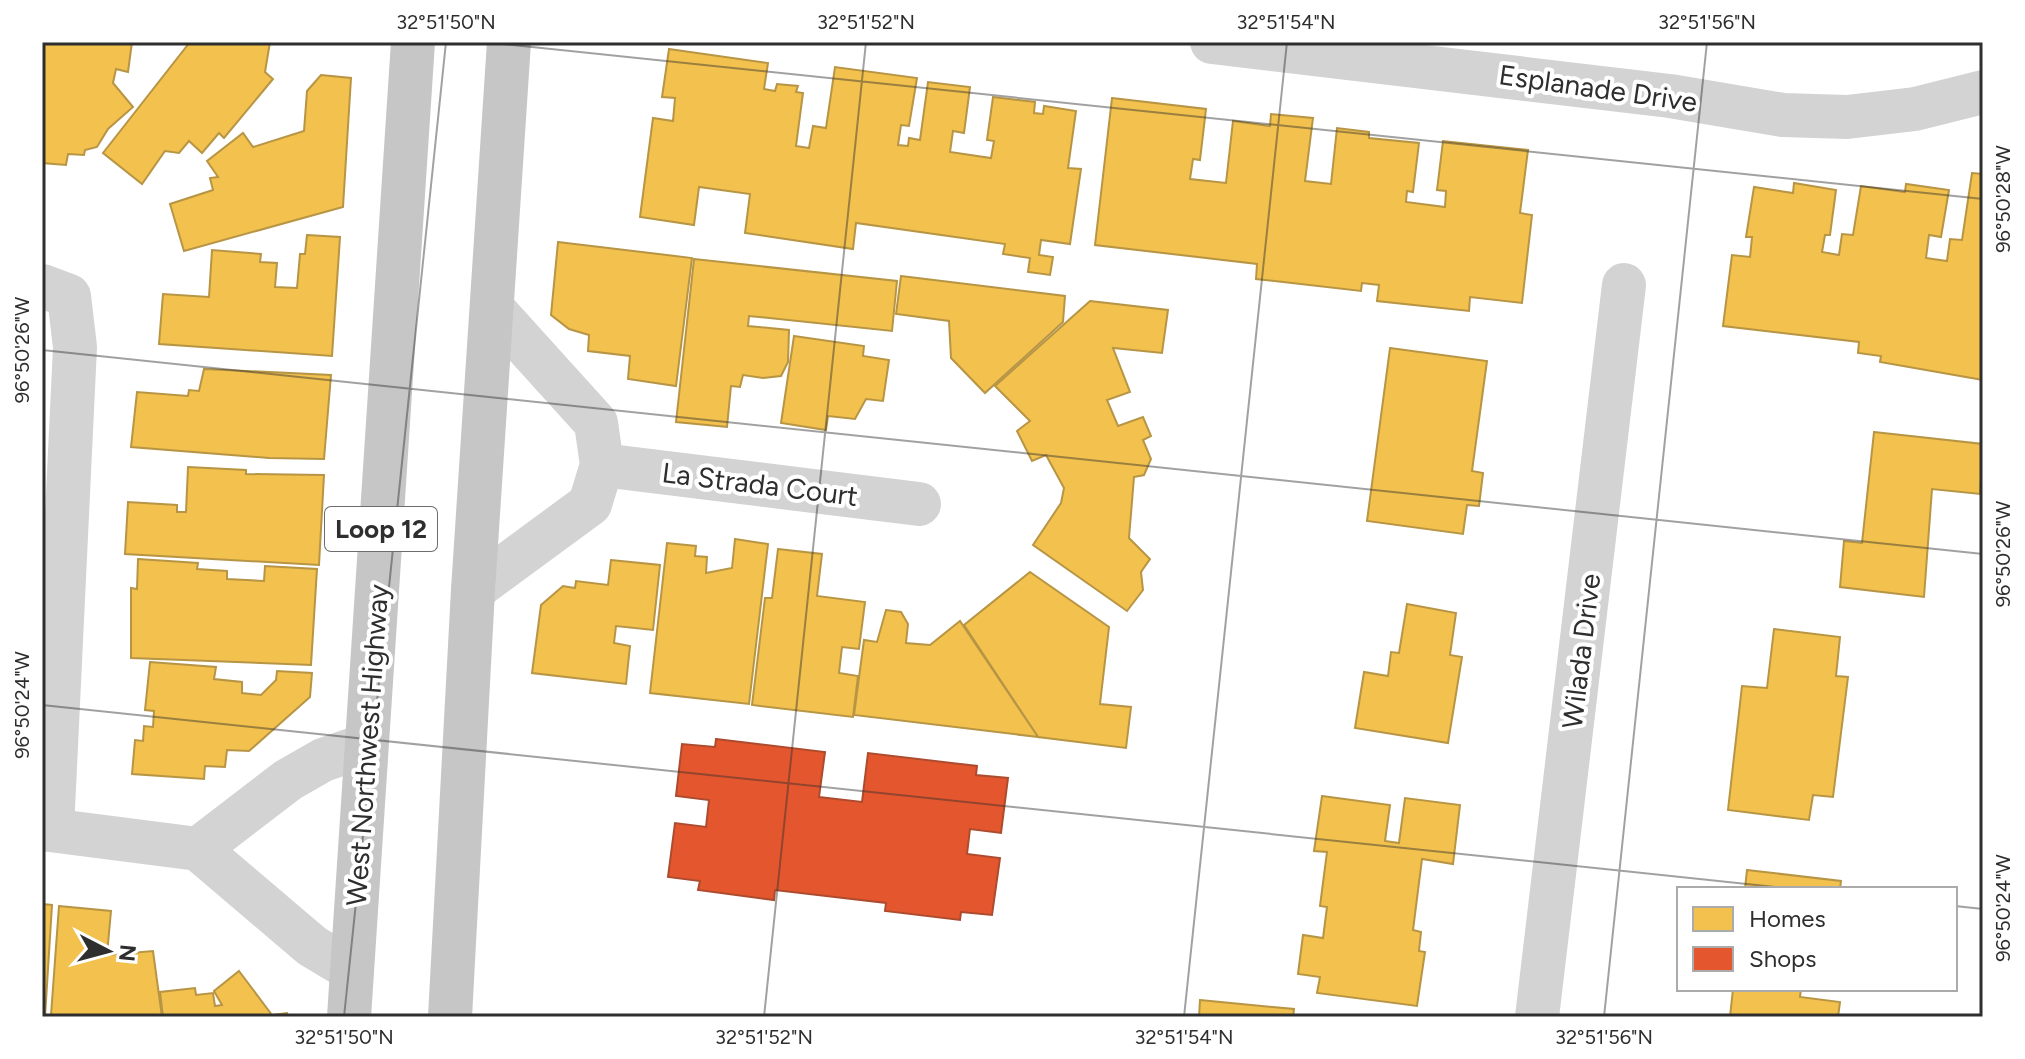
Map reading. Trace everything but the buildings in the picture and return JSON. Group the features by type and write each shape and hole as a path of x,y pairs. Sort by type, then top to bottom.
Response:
{"main road":[{"name":"West Northwest Highway","path":"349,1017 413,42"},
{"name":"Loop 12","path":"450,1017 473,590 509,42"}],"street":[{"name":"Esplanade Drive","path":"1212,42 1405,52 1783,115 1847,117 1915,109 1983,92"},
{"name":"Wilada Drive","path":"1537,1017 1624,285"},
{"path":"42,286 69,296 75,347 47,829 198,849 312,946 352,970"},
{"path":"473,590 590,504 602,465 596,423 492,308"},
{"name":"La Strada Court","path":"602,465 919,504"},
{"path":"198,849 288,780 323,760 366,745"}]}
